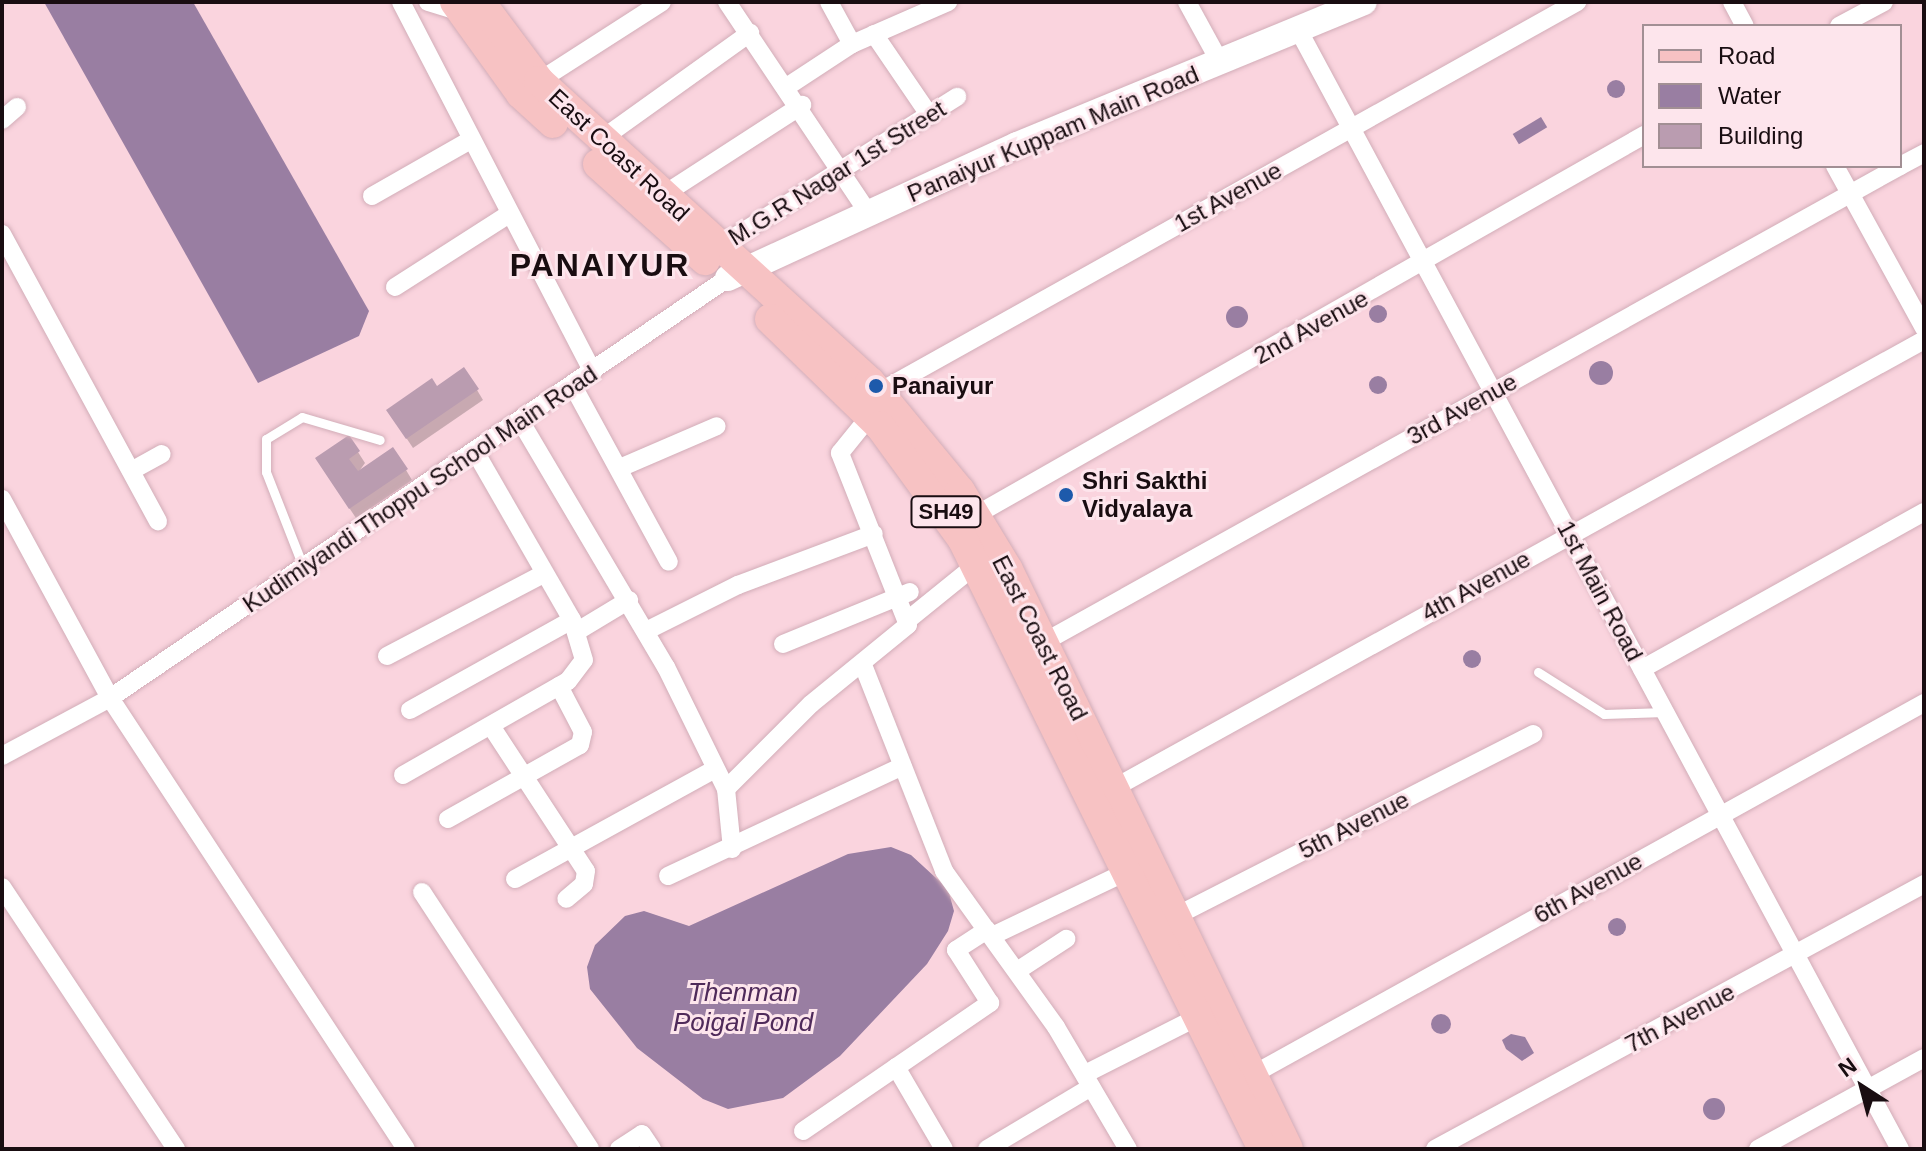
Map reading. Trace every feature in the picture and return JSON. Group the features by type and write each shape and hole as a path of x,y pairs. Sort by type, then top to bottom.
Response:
{"main road":[{"name":"East Coast Road","path":"465,5 599,141 663,195 717,248 736,274"},
{"name":"East Coast Road","path":"465,5 521,94 736,274 874,404 976,515 1128,871 1200,1016 1252,1075 1288,1149"},
{"name":"East Coast Road","path":"874,404 1034,648 1114,788 1176,916 1263,1149"}],"street":[{"path":"401,2 506,216 593,372"},
{"path":"428,2 465,5"},
{"path":"539,81 662,2"},
{"path":"727,2 847,171 868,213"},
{"path":"829,2 852,44"},
{"path":"788,86 852,44 948,2"},
{"path":"1187,2 1221,64"},
{"name":"Panaiyur Kuppam Main Road","path":"736,274 868,213 1300,33 1364,2"},
{"name":"1st Avenue","path":"874,404 1351,128 1577,2"},
{"path":"1732,2 1744,24"},
{"path":"1843,24 1884,2"},
{"path":"599,141 750,33"},
{"name":"1st Main Road","path":"1300,33 1900,1149"},
{"path":"874,34 930,116"},
{"name":"M.G.R Nagar 1st Street","path":"717,248 847,171 957,97"},
{"path":"663,195 802,105"},
{"path":"2,120 17,107"},
{"name":"2nd Avenue","path":"976,515 1424,263 1642,136"},
{"path":"372,196 469,141"},
{"name":"3rd Avenue","path":"1902,165 1924,153"},
{"path":"1836,168 1852,191 1924,328"},
{"name":"3rd Avenue","path":"1034,648 1896,168"},
{"path":"395,287 506,216"},
{"path":"2,234 158,521"},
{"name":"Kudimiyandi Thoppu School Main Road","path":"2,756 110,698 736,274"},
{"name":"4th Avenue","path":"1114,788 1924,340"},
{"path":"573,386 622,467 669,562"},
{"path":"874,404 840,453 874,534 905,594 909,619"},
{"path":"521,422 629,600 713,770 726,789 732,849"},
{"path":"622,467 717,426"},
{"path":"403,775 559,686 584,660 574,626 476,453"},
{"path":"131,471 162,454"},
{"path":"2,499 110,698 406,1149"},
{"path":"1642,669 1924,512"},
{"path":"646,631 738,585 874,534"},
{"path":"726,789 811,704 863,665 909,619 977,564"},
{"path":"387,656 543,574"},
{"path":"783,644 905,594"},
{"path":"410,710 629,600"},
{"path":"863,665 944,871 1017,971 1088,1080 1128,1149"},
{"path":"448,819 584,739 559,686"},
{"name":"6th Avenue","path":"1252,1075 1924,703"},
{"path":"491,726 588,877 566,899"},
{"name":"5th Avenue","path":"1176,916 1533,734"},
{"path":"668,876 732,849 903,766"},
{"path":"515,879 568,844 713,770"},
{"path":"803,1131 990,1003 956,950 1128,871"},
{"name":"7th Avenue","path":"1435,1149 1924,884"},
{"path":"2,887 176,1149"},
{"path":"422,892 590,1149"},
{"path":"1017,971 1066,939"},
{"path":"987,1149 1088,1080 1200,1016"},
{"path":"1758,1149 1924,1058"},
{"path":"896,1067 944,1149"},
{"path":"619,1149 642,1134 652,1149"}],"lane":[{"path":"304,569 266,472 266,439 302,417 380,440"},
{"path":"1538,672 1604,714 1665,712"}],"water":[{"path":"44,2 193,2 369,311 359,336 258,383"},
{"path":"1612,80 1620,80 1625,89 1623,96 1612,98 1607,93 1607,85"},
{"path":"1541,117 1547,127 1519,144 1513,134"},
{"path":"1378,305 1387,314 1378,323 1369,314"},
{"path":"1237,306 1245,309 1248,317 1245,325 1237,328 1229,325 1226,317 1229,309"},
{"path":"1601,361 1612,368 1613,373 1606,384 1601,385 1590,378 1589,373 1596,362"},
{"path":"1374,376 1382,376 1387,385 1385,392 1374,394 1369,389 1369,381"},
{"path":"1472,650 1481,659 1472,668 1463,659"},
{"name":"Thenman Poigai Pond","path":"891,847 911,855 948,889 954,911 948,931 927,964 840,1056 783,1098 728,1109 703,1099 637,1048 590,989 587,967 595,945 625,916 644,911 689,926 848,854"},
{"path":"1613,918 1621,918 1626,927 1624,934 1613,936 1608,931 1608,923"},
{"path":"1441,1014 1448,1017 1451,1024 1448,1031 1441,1034 1434,1031 1431,1024 1434,1017"},
{"path":"1511,1034 1525,1037 1534,1053 1522,1061 1506,1049 1502,1040"},
{"path":"1714,1098 1722,1101 1725,1109 1722,1117 1714,1120 1706,1117 1703,1109 1706,1101"}],"building":[{"path":"464,367 479,389 406,439 386,410 432,378 437,386"},
{"path":"349,435 360,451 349,459 358,471 393,447 408,469 349,509 315,458"}],"place":[{"name":"Panaiyur","path":"876,386"},
{"name":"Shri Sakthi Vidyalaya","path":"1066,495"}],"district":[{"name":"PANAIYUR","path":"600,265"}]}
